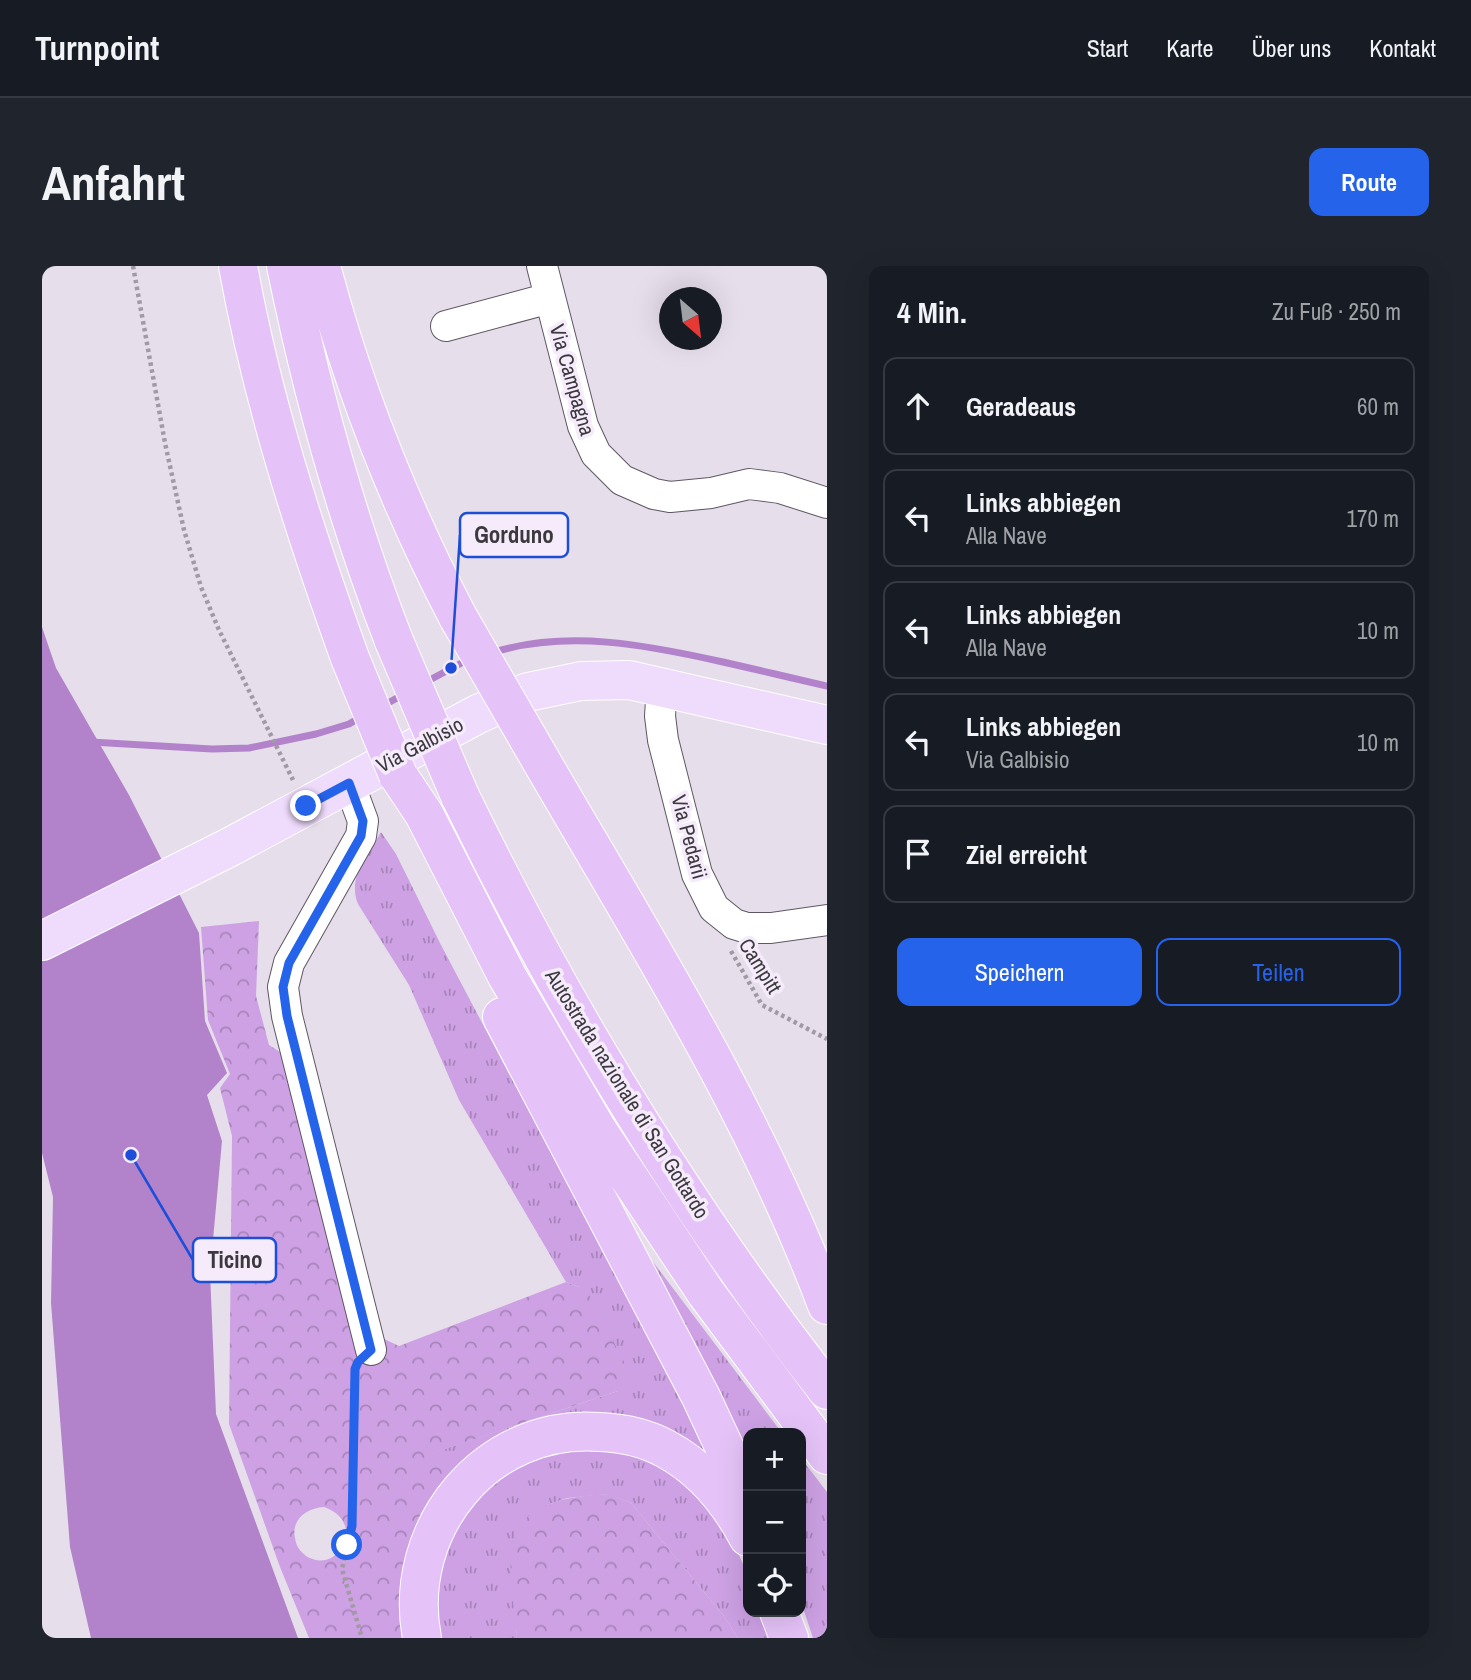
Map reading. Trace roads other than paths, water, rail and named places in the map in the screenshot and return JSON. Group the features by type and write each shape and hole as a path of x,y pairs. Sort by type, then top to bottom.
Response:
{"highway":[{"path":"238,266 257,356 278,436 320,576 350,658 471,958 701,1397 745,1491"},
{"name":"Autostrada nazionale di San Gottardo","path":"286,266 304,351 335,465 371,578 394,641 460,796 538,950 615,1083 694,1204 822,1384"},
{"path":"321,266 348,359 366,409 413,521 458,617 740,1106 788,1208 827,1305"},
{"path":"415,818 598,1131 706,1293 827,1455"},
{"path":"422,1638 419,1609 422,1571 433,1534 442,1516 474,1474 508,1451 528,1442 552,1435 590,1431 629,1435 655,1443 683,1459 714,1485 743,1529"},
{"path":"781,1617 789,1638"},
{"path":"796,1617 804,1638"}],"main road":[{"name":"Via Galbisio","path":"42,941 230,847 478,714 528,692 561,685 629,680 827,725"}],"street":[{"name":"Via Campagna","path":"542,266 583,426 589,442 609,469 622,480 654,495 670,497 711,493 749,484 780,488 827,503"},
{"path":"446,326 550,298"},
{"name":"Via Pedarii","path":"662,686 660,709 663,740 697,874 708,899 723,917 734,924 758,929 827,920"},
{"path":"349,783 363,821 361,836 289,963 283,987 287,1016 371,1350"}],"waterway":[{"path":"491,653 549,642 607,642 694,656 827,686"},
{"path":"424,683 469,659"},
{"path":"381,707 404,694"},
{"path":"91,742 212,749 249,748 316,734 349,724 361,717"}],"place":[{"name":"Gorduno","path":"451,668"},
{"name":"Ticino","path":"131,1155"}]}
